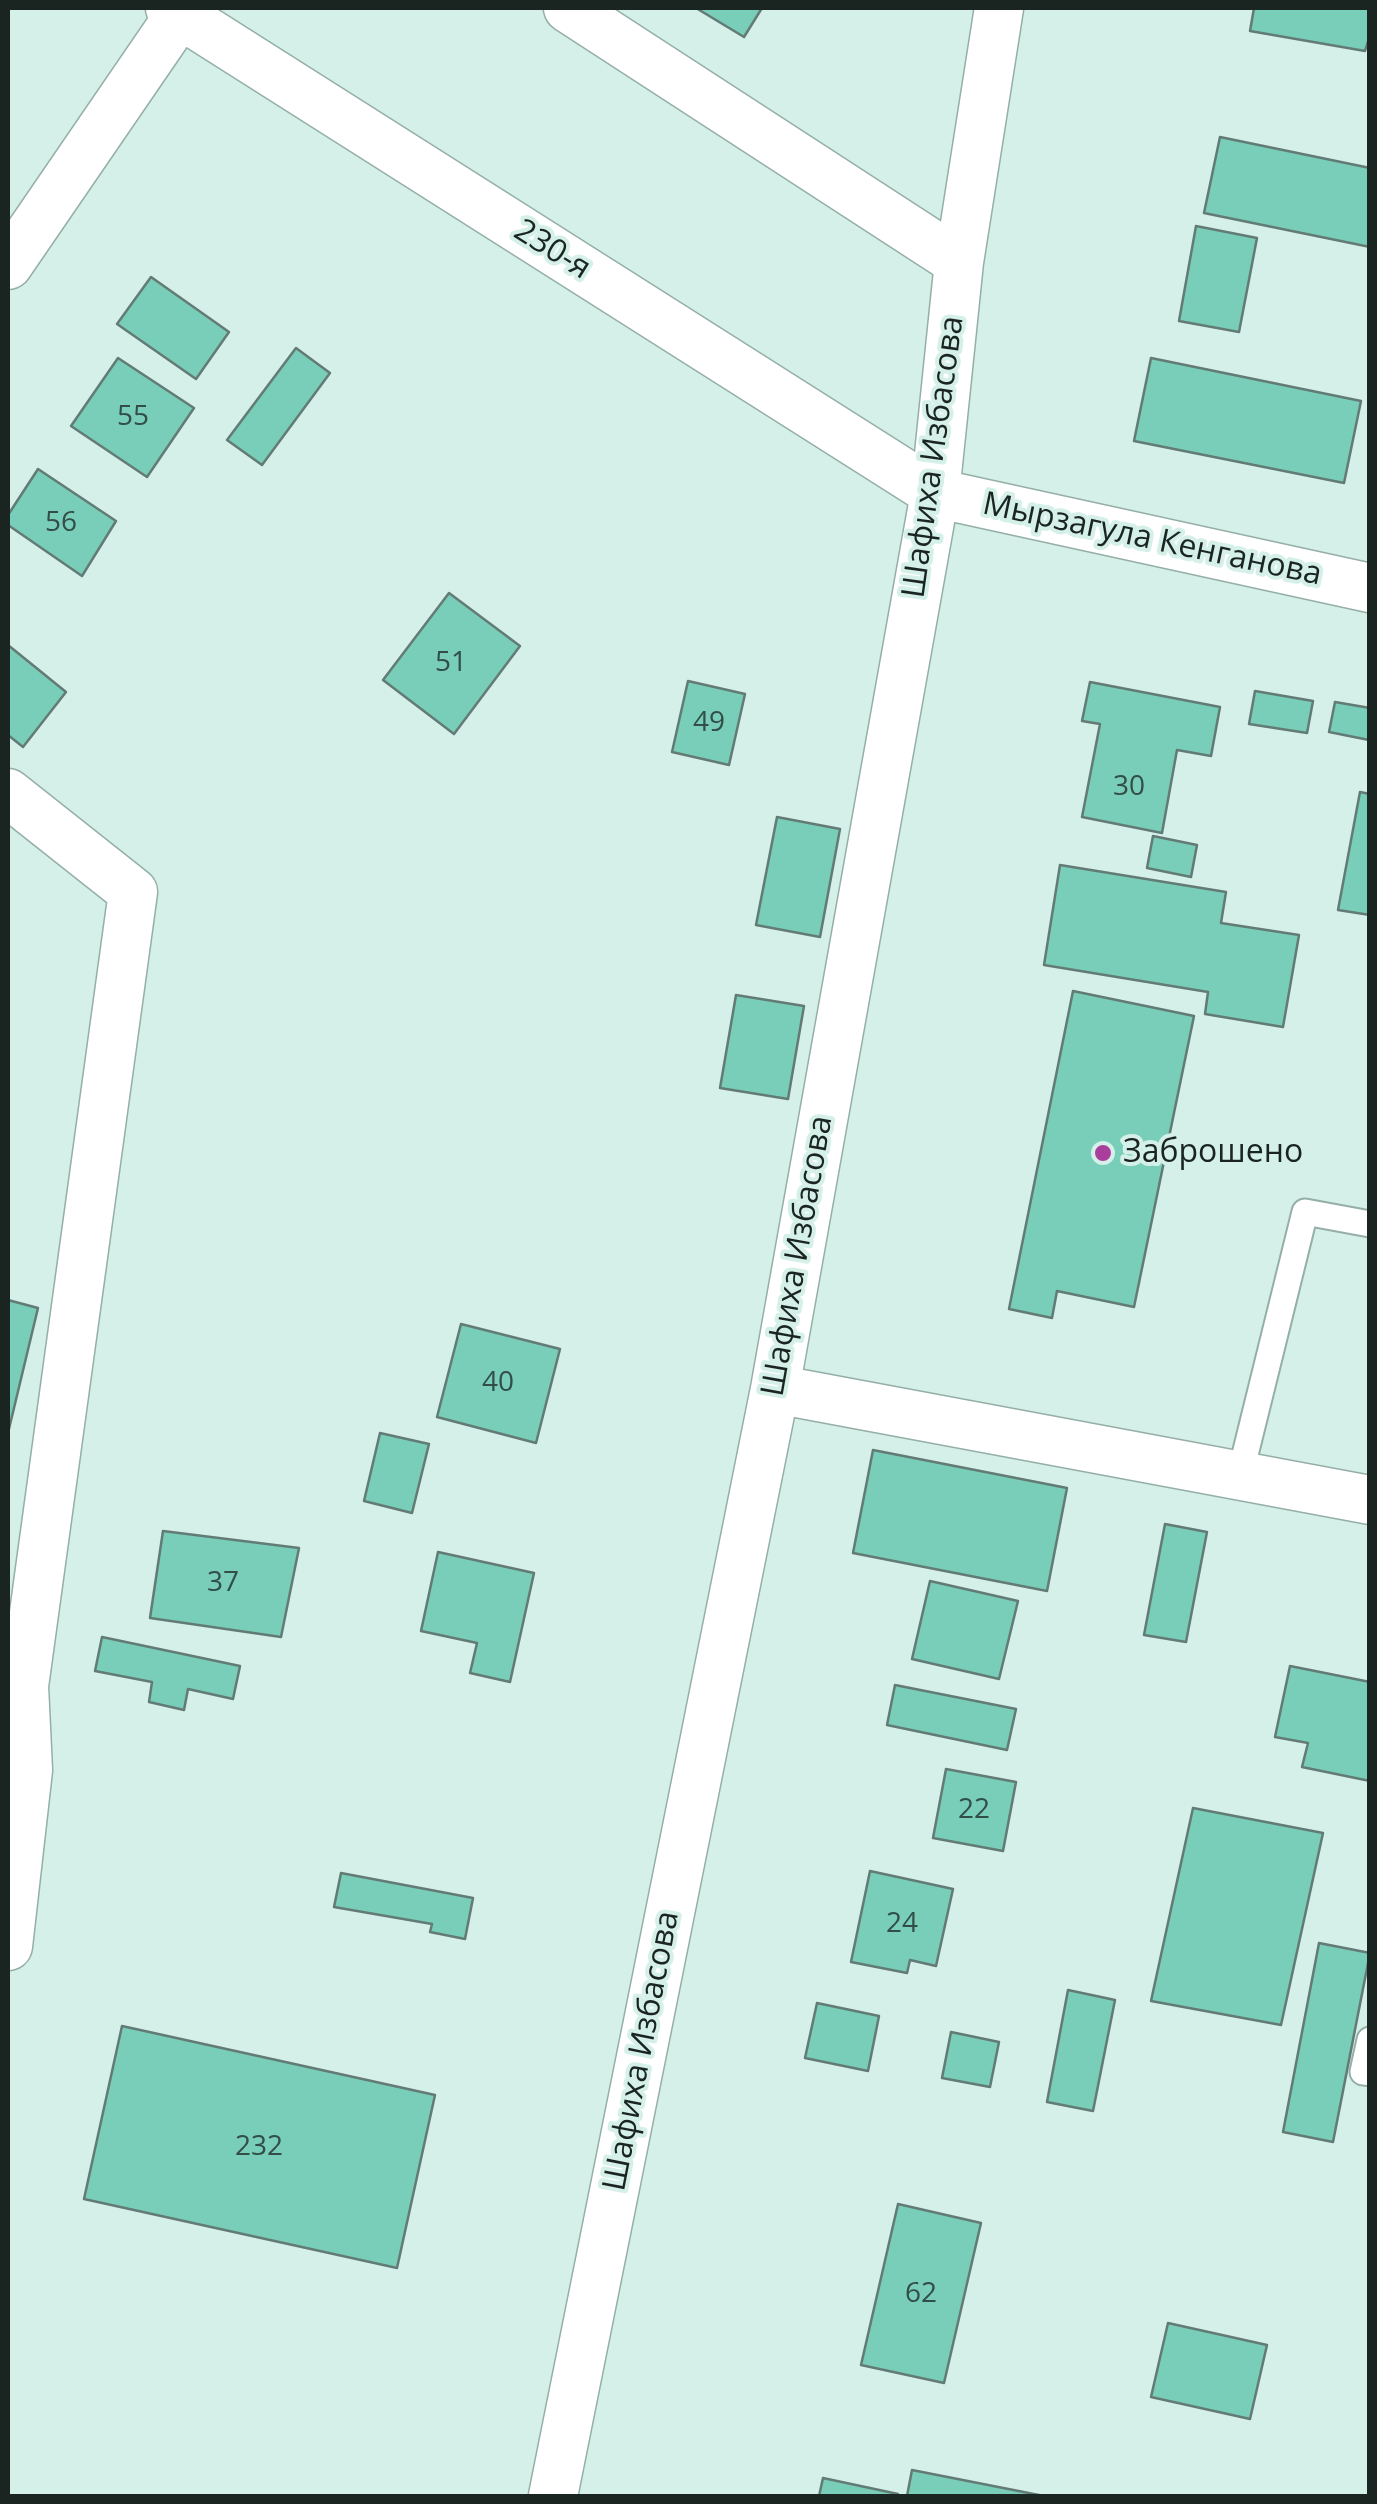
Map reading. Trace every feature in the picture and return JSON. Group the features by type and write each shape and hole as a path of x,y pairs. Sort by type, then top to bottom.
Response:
{"street":[{"path":"568,8 959,262"},
{"name":"Шафиха Избасова","path":"553,2496 775,1389 935,493 959,262 999,8"},
{"path":"8,265 175,11"},
{"name":"230-я","path":"175,11 935,493"},
{"name":"Мырзагула Кенганова","path":"935,493 1370,588"},
{"path":"8,793 133,892 16,1679 28,1770 8,1946"},
{"path":"775,1389 1370,1500"}],"lane":[{"path":"1240,1475 1305,1212 1370,1224"},
{"path":"1370,2040 1363,2072 1370,2074"}],"building":[{"path":"696,8 762,8 744,37"},
{"path":"1254,8 1370,8 1370,35 1365,51 1250,31"},
{"path":"1220,137 1370,168 1370,247 1204,213"},
{"path":"1196,226 1257,238 1239,332 1179,321"},
{"path":"151,277 229,332 196,379 117,324"},
{"path":"296,348 330,373 262,465 227,440"},
{"path":"118,358 194,408 147,477 71,426"},
{"path":"1151,358 1361,401 1344,483 1134,441"},
{"path":"38,469 116,521 82,576 8,525 8,515"},
{"path":"449,593 520,646 454,734 383,680"},
{"path":"8,645 66,692 23,747 8,735"},
{"path":"688,681 745,694 729,765 672,752"},
{"path":"1090,682 1220,707 1211,756 1177,750 1162,833 1082,817 1100,724 1082,721"},
{"path":"1255,691 1313,701 1307,733 1249,724"},
{"path":"1335,702 1370,708 1369,740 1329,732"},
{"path":"1360,792 1370,794 1370,915 1338,910"},
{"path":"777,817 840,829 820,937 756,925"},
{"path":"1153,836 1197,845 1191,877 1147,868"},
{"path":"1060,865 1226,892 1221,923 1299,935 1283,1027 1205,1014 1208,992 1044,965"},
{"name":"Заброшено","path":"1073,991 1194,1016 1134,1307 1057,1291 1052,1318 1009,1309"},
{"path":"736,995 804,1006 788,1099 720,1088"},
{"path":"8,1300 38,1308 8,1433"},
{"path":"461,1324 560,1349 536,1443 437,1417"},
{"path":"380,1433 429,1444 412,1513 364,1501"},
{"path":"873,1450 1067,1488 1047,1591 853,1553"},
{"path":"1165,1524 1207,1532 1186,1642 1144,1635"},
{"path":"163,1531 299,1548 281,1637 150,1618"},
{"path":"438,1552 534,1573 510,1682 470,1673 477,1643 421,1631"},
{"path":"930,1581 1018,1601 999,1679 912,1659"},
{"path":"102,1637 240,1666 233,1699 188,1689 184,1710 149,1702 152,1682 95,1671"},
{"path":"1290,1666 1370,1682 1370,1781 1302,1767 1308,1743 1275,1737"},
{"path":"895,1685 1016,1709 1007,1750 887,1725"},
{"path":"946,1769 1016,1782 1003,1851 933,1838"},
{"path":"1193,1808 1323,1833 1281,2025 1151,2001"},
{"path":"870,1871 953,1889 936,1966 910,1960 907,1973 851,1962"},
{"path":"341,1873 473,1898 465,1939 430,1932 432,1924 334,1907"},
{"path":"1319,1943 1370,1953 1333,2142 1283,2132"},
{"path":"1068,1990 1115,2000 1093,2111 1047,2102"},
{"path":"817,2003 879,2016 868,2071 805,2058"},
{"path":"122,2026 435,2095 397,2268 84,2199"},
{"path":"951,2032 999,2042 990,2087 942,2078"},
{"path":"898,2204 981,2223 944,2383 861,2365"},
{"path":"1168,2323 1267,2345 1250,2419 1151,2397"},
{"path":"912,2470 1044,2496 907,2496"},
{"path":"823,2478 898,2494 898,2496 819,2496"}],"place":[{"name":"Заброшено","path":"1103,1153"}]}
